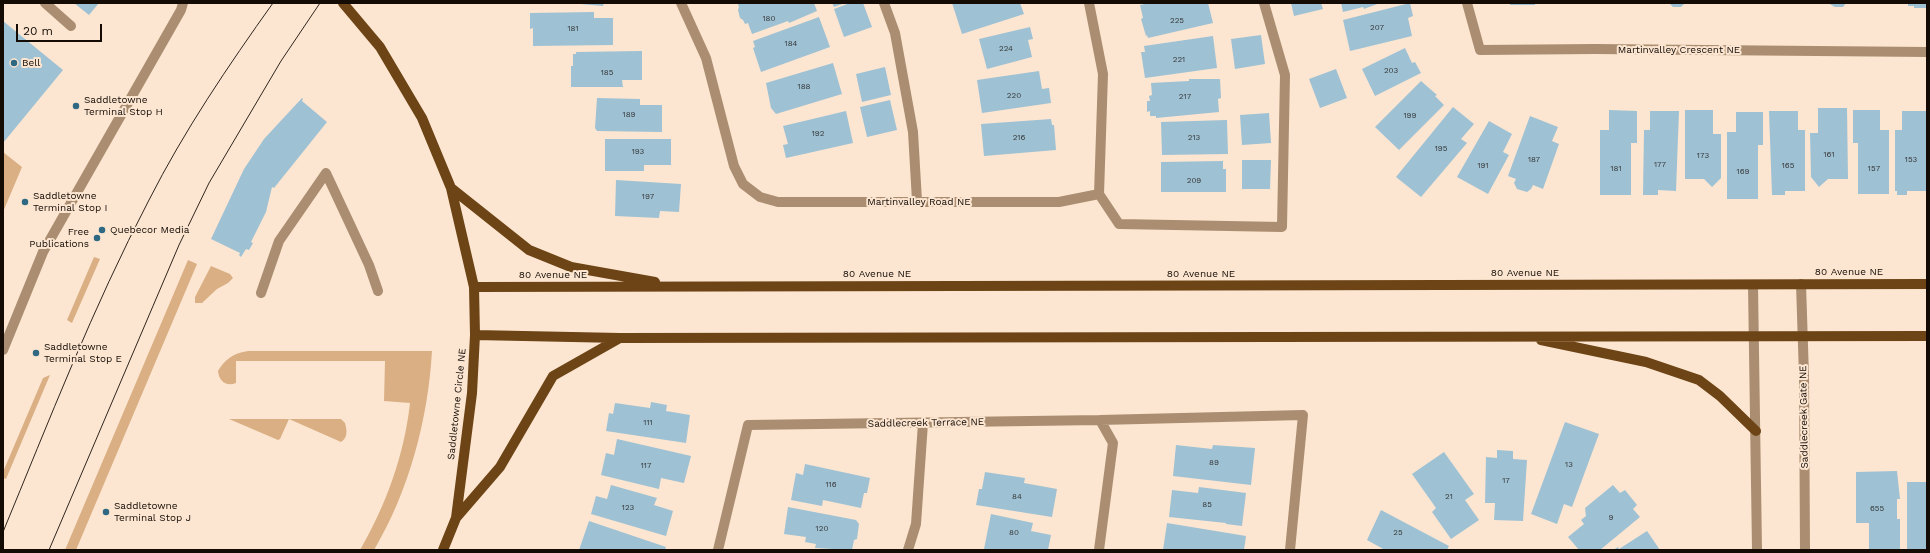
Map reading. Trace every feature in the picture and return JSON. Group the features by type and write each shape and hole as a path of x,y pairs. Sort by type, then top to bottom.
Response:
{"main road":[{"name":"Saddletowne Circle NE","path":"343,3 380,47 422,118 451,188 474,287 475,335 472,393 456,518 443,550"},
{"path":"451,188 529,250 571,267 681,287"},
{"name":"80 Avenue NE","path":"474,287 1927,284"},
{"path":"475,335 620,338 1927,336"},
{"path":"1520,336 1646,362 1699,380 1720,396 1756,431"},
{"path":"456,518 500,467 553,376 620,338"}],"street":[{"path":"45,3 71,26"},
{"path":"3,350 43,252 181,10 183,3"},
{"name":"Martinvalley Road NE","path":"681,3 706,58 734,166 743,184 760,197 778,202 1059,202 1099,194"},
{"path":"884,3 895,33 913,132 917,201"},
{"path":"1089,3 1102,74 1099,194 1119,224 1282,227 1285,75 1264,3"},
{"name":"Martinvalley Crescent NE","path":"1467,3 1480,50 1603,49 1927,52"},
{"path":"262,292 279,241 326,173 369,265 378,291"},
{"name":"Saddlecreek Gate NE","path":"1801,284 1803,336 1805,550"},
{"path":"1753,285 1757,550"},
{"name":"Saddlecreek Terrace NE","path":"718,550 748,425 1100,420 1303,415 1290,550"},
{"path":"1099,550 1113,443 1100,420"},
{"path":"908,550 916,524 922,423"}],"shaded area":[{"path":"3,152 22,167 3,212"},
{"path":"94,257 100,259 72,323 67,320"},
{"path":"188,260 197,264 76,550 65,550"},
{"path":"211,266 230,274 233,278 228,283 217,289 202,303 195,303 195,297"},
{"path":"248,351 432,351 426,403 415,454 397,504 374,550 360,550 386,498 403,442 410,403 384,401 385,361 236,361 236,383 226,384 221,380 218,371 230,357 238,353"},
{"path":"50,375 6,479 3,478 3,472 43,378"},
{"path":"229,419 289,419 280,439 278,440"},
{"path":"289,419 341,419 345,423 346,436 341,442"}],"building":[{"path":"74,3 99,3 89,15"},
{"path":"569,3 604,3 603,6"},
{"path":"814,3 817,11 789,23 788,21 752,34 748,23 745,24 740,18 738,4"},
{"path":"832,3 845,3 834,7"},
{"path":"850,3 863,3 872,27 844,37 834,9"},
{"path":"952,3 1020,3 1024,14 962,34"},
{"path":"1150,3 1208,3 1213,23 1148,38 1141,19 1143,18 1140,5"},
{"path":"1291,3 1321,3 1323,9 1294,16"},
{"path":"1341,3 1380,3 1364,9 1363,7 1343,12"},
{"path":"1410,3 1413,16 1408,18 1412,36 1350,51 1343,20"},
{"path":"1510,3 1535,3 1535,5 1510,5"},
{"path":"1669,3 1685,3 1681,7 1673,7"},
{"path":"1738,3 1738,4 1713,4"},
{"path":"1828,3 1846,3 1843,7 1835,7"},
{"path":"1908,3 1927,3 1927,8 1914,8 1914,6 1908,6"},
{"path":"594,12 594,18 613,18 613,45 533,46 533,28 530,29 530,13"},
{"path":"819,17 830,47 761,72 753,48 755,47 753,41"},
{"path":"3,21 63,70 3,143"},
{"path":"1030,27 1033,39 1028,40 1032,57 987,69 979,39"},
{"path":"1261,35 1265,64 1235,69 1231,39"},
{"path":"1213,36 1217,68 1145,78 1141,52 1145,52 1144,46"},
{"path":"1405,48 1412,63 1415,62 1421,73 1375,96 1362,69"},
{"path":"642,51 642,80 622,80 623,87 571,87 571,66 573,66 573,54 576,54 576,52"},
{"path":"833,63 842,94 776,114 771,108 766,83"},
{"path":"885,67 891,95 862,102 856,74"},
{"path":"1336,69 1347,98 1320,108 1309,79"},
{"path":"1039,71 1042,89 1049,88 1051,103 982,113 977,80"},
{"path":"1189,79 1220,79 1221,98 1218,99 1219,112 1156,118 1156,116 1150,116 1150,111 1147,112 1147,101 1150,101 1149,96 1152,95 1151,83 1189,81"},
{"path":"1421,81 1437,95 1435,96 1444,105 1399,150 1375,127"},
{"path":"302,98 302,101 327,122 274,188 272,187 266,212 251,242 253,243 249,250 246,249 241,257 239,255 240,253 211,239 244,169 264,139"},
{"path":"597,98 640,99 640,105 662,105 662,132 597,131 595,128"},
{"path":"890,100 897,130 867,137 860,107"},
{"path":"1453,107 1474,124 1461,139 1467,143 1421,197 1396,177"},
{"path":"1818,108 1847,108 1848,179 1828,179 1819,187 1811,177 1810,133 1818,133"},
{"path":"1609,110 1637,111 1637,143 1631,143 1631,195 1600,195 1600,130 1609,130"},
{"path":"1685,110 1713,110 1713,134 1721,134 1721,178 1712,187 1704,179 1685,179"},
{"path":"1853,110 1880,110 1880,130 1889,130 1889,194 1858,194 1858,143 1853,143"},
{"path":"846,111 853,143 786,158 783,145 788,144 783,126"},
{"path":"1650,111 1679,111 1676,191 1658,190 1658,195 1643,195 1644,130 1650,130"},
{"path":"1769,111 1798,111 1798,130 1805,130 1805,191 1785,191 1785,195 1772,195"},
{"path":"1902,111 1927,111 1927,191 1907,191 1907,195 1897,195 1897,191 1895,191 1895,130 1902,130"},
{"path":"1736,112 1763,112 1763,145 1758,145 1758,199 1727,199 1727,132 1736,132"},
{"path":"1269,113 1271,143 1242,145 1240,115"},
{"path":"1530,116 1558,127 1552,141 1559,144 1543,189 1533,185 1527,192 1517,189 1514,183 1516,179 1508,176"},
{"path":"1051,119 1052,125 1054,125 1056,150 984,156 981,124"},
{"path":"1227,120 1228,154 1162,155 1161,122"},
{"path":"1489,121 1512,134 1503,152 1509,155 1488,194 1457,177"},
{"path":"605,139 671,139 671,165 644,165 644,171 605,171"},
{"path":"1242,160 1271,160 1270,189 1242,189"},
{"path":"1223,161 1223,169 1226,169 1226,192 1161,192 1161,162"},
{"path":"616,180 681,184 679,212 660,211 659,218 615,216"},
{"path":"651,402 667,405 666,411 690,415 686,443 606,431 609,413 613,414 615,403 650,408"},
{"path":"1565,422 1599,434 1572,507 1564,504 1557,524 1531,514"},
{"path":"617,439 691,456 684,483 661,478 659,489 601,475 606,453 614,455"},
{"path":"1176,445 1212,449 1213,445 1255,448 1251,485 1173,476"},
{"path":"1497,450 1513,451 1513,459 1527,460 1523,521 1494,520 1495,503 1485,503 1486,457 1497,458"},
{"path":"1444,452 1474,494 1465,500 1479,520 1451,539 1432,512 1436,508 1412,474"},
{"path":"805,464 870,478 867,493 864,493 861,508 823,500 822,506 791,500 796,473 803,475"},
{"path":"1897,471 1900,499 1897,499 1897,519 1900,519 1900,550 1869,550 1869,523 1856,523 1856,472"},
{"path":"985,472 1025,478 1024,483 1057,489 1052,517 976,505 979,489 982,489"},
{"path":"1907,482 1927,482 1927,550 1907,550"},
{"path":"611,485 657,498 654,505 673,511 666,536 591,514 596,496 607,499"},
{"path":"1613,485 1620,493 1625,490 1637,505 1633,509 1640,517 1600,550 1579,550 1568,537 1584,524 1581,520 1586,516 1585,508"},
{"path":"1199,487 1246,493 1242,526 1169,517 1172,490 1198,493"},
{"path":"788,507 856,520 859,524 857,539 854,540 852,550 815,548 816,544 805,542 806,537 784,534"},
{"path":"1381,510 1449,546 1447,550 1385,550 1367,540"},
{"path":"991,514 1033,523 1031,531 1051,535 1048,550 984,549"},
{"path":"589,521 666,547 665,550 579,550"},
{"path":"1167,523 1246,536 1244,550 1163,550"},
{"path":"1647,531 1660,550 1613,550 1618,547 1619,549"}],"tram line":[{"path":"3,532 90,323 149,200 207,99 273,3"},
{"path":"49,550 179,245 209,183 281,61 320,3"}],"place":[{"name":"Bell","path":"14,63"},
{"name":"Saddletowne Terminal Stop H","path":"76,106"},
{"name":"Saddletowne Terminal Stop I","path":"25,202"},
{"name":"Quebecor Media","path":"102,230"},
{"name":"Free Publications","path":"97,238"},
{"name":"Saddletowne Terminal Stop E","path":"36,353"},
{"name":"Saddletowne Terminal Stop J","path":"106,512"}]}
